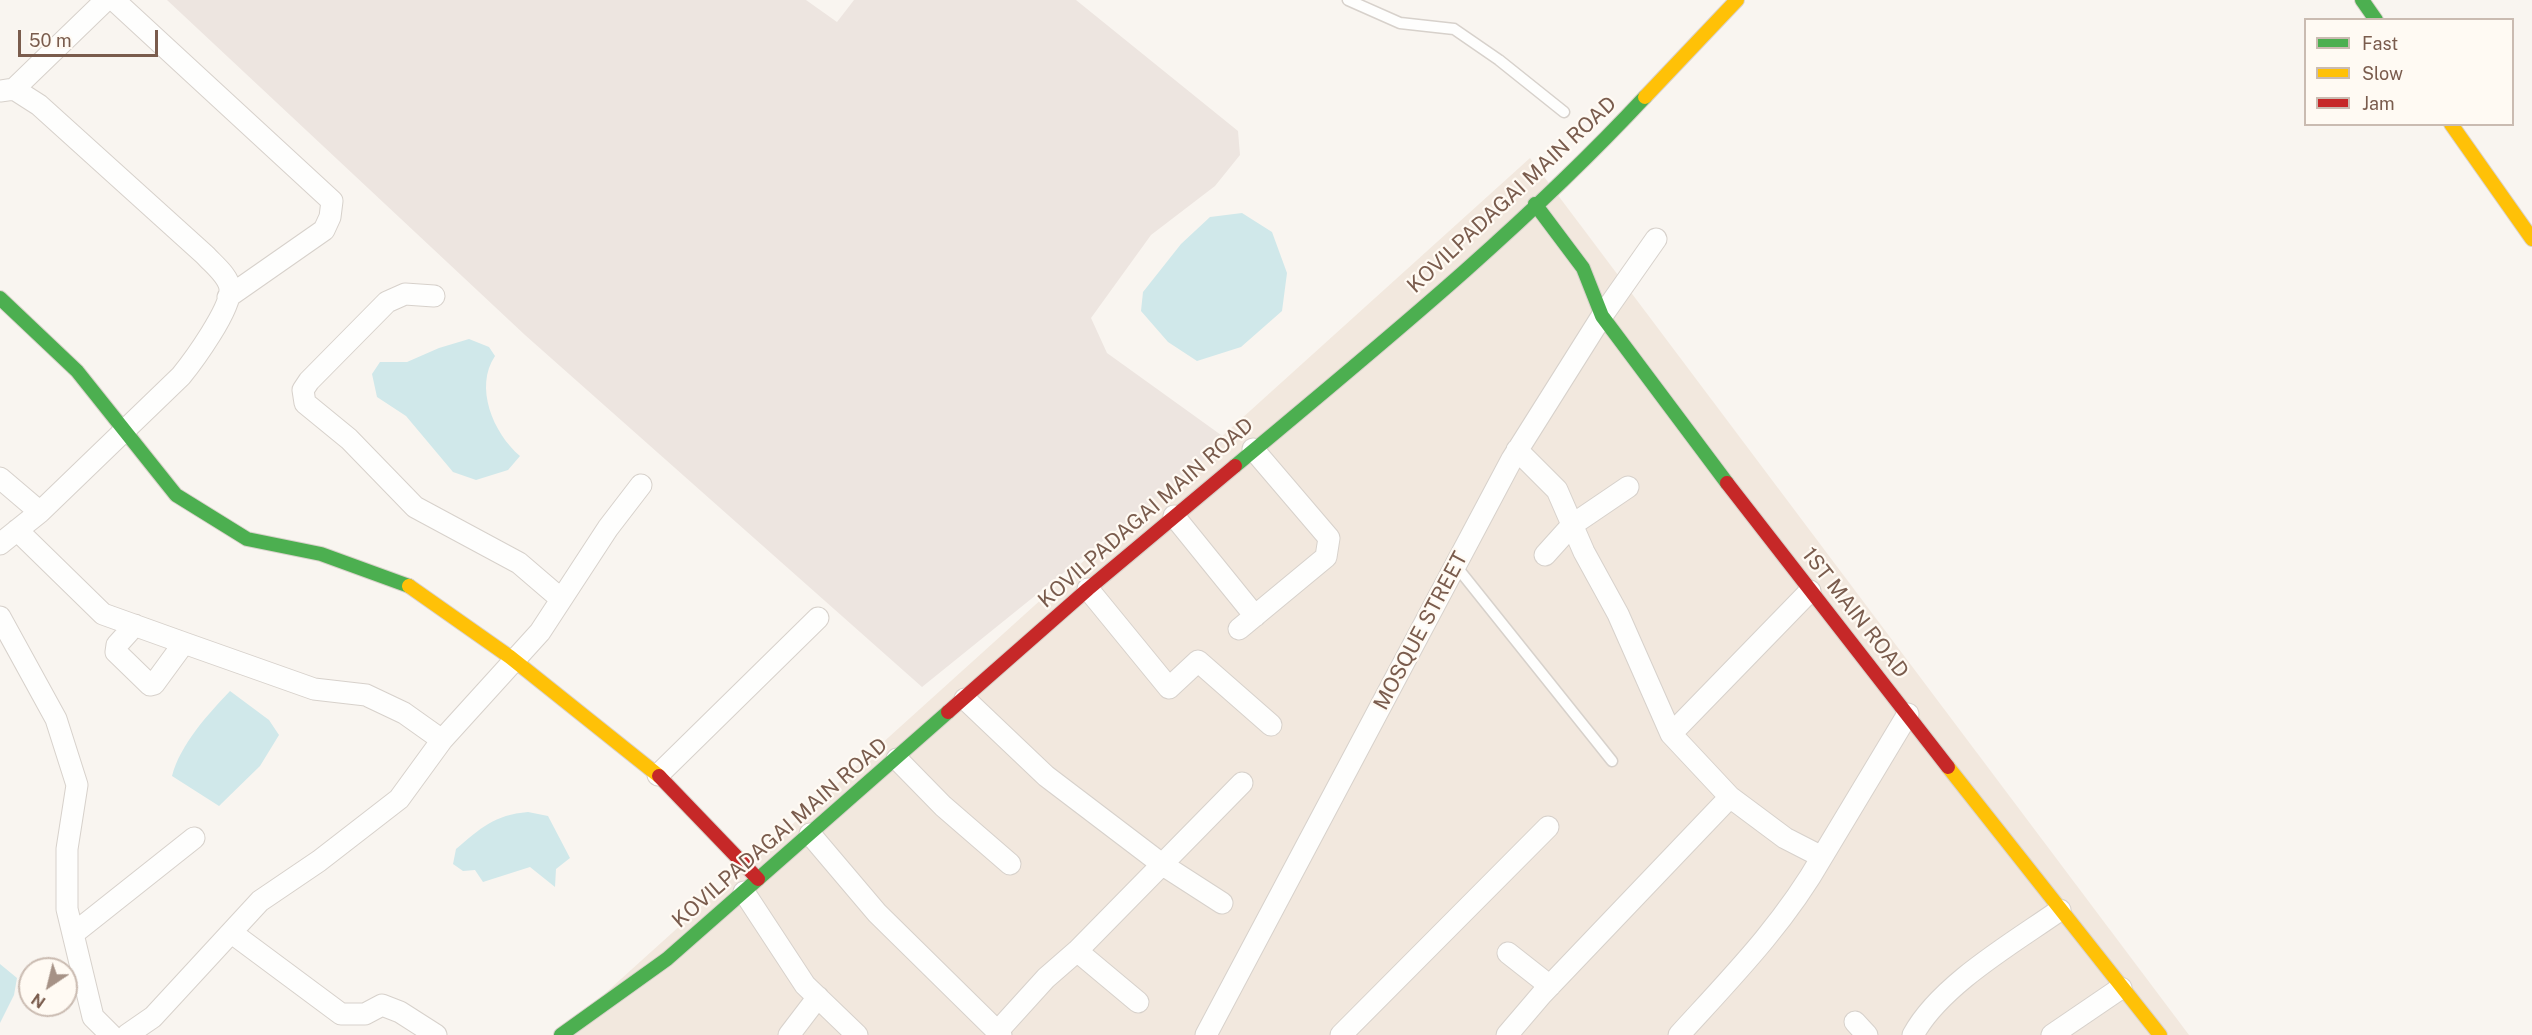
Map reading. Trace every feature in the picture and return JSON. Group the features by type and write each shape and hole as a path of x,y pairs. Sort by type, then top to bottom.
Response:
{"street":[{"path":"0,544 40,512 124,429 165,393 198,356 230,290 226,278 205,255 39,105 7,90 106,0"},
{"path":"114,0 332,201 330,217 324,230 228,297"},
{"name":"KOVILPADAGAI MAIN ROAD","path":"566,1034 667,959 1088,589 1252,449 1438,296 1614,131 1737,0"},
{"path":"2362,0 2375,18"},
{"path":"2452,126 2532,239"},
{"name":"1ST MAIN ROAD","path":"1535,204 1582,268 1602,316 1809,591 2160,1035"},
{"name":"MOSQUE STREET","path":"1206,1035 1517,450 1602,316 1656,239"},
{"path":"434,296 405,294 387,302 309,381 303,390 305,403 349,439 415,507 519,563 561,599"},
{"path":"0,298 76,371 176,495 247,539 321,554 404,582 516,662 658,775 751,885 791,965 818,997 857,1035"},
{"path":"1239,630 1326,557 1329,538 1252,449"},
{"path":"1517,450 1557,490 1572,525 1618,614 1671,734 1730,797 1785,838 1822,857"},
{"path":"0,478 40,512"},
{"path":"128,1035 153,1017 260,901 319,861 399,799 442,740 516,662 640,485"},
{"path":"1545,555 1572,525 1628,487"},
{"path":"1174,516 1255,616"},
{"path":"17,530 103,614 314,689 366,695 404,713 442,740"},
{"path":"1088,589 1169,688 1198,662 1271,725"},
{"path":"1671,734 1809,591"},
{"path":"0,617 56,718 77,785 67,849 67,909 93,1017 111,1035"},
{"path":"658,775 818,618"},
{"path":"135,626 117,645 116,651 150,685 154,684 184,643"},
{"path":"965,699 1046,776 1163,865 1222,903"},
{"path":"1679,1035 1765,941 1805,886 1908,714"},
{"path":"897,759 943,806 1010,864"},
{"path":"810,834 877,913 999,1033 1046,978 1077,951 1242,783"},
{"path":"1507,1035 1550,986 1730,797"},
{"path":"1341,1035 1548,827"},
{"path":"73,934 194,838"},
{"path":"1913,1035 1920,1022 1969,974 2060,910"},
{"path":"232,933 341,1014 365,1014 382,1005 400,1012 436,1035"},
{"path":"1077,951 1138,1002"},
{"path":"1508,953 1550,986"},
{"path":"2052,1035 2121,988"},
{"path":"789,1035 818,997"}],"lane":[{"path":"1348,0 1400,22 1454,29 1564,112"},
{"path":"1456,566 1612,761"}],"shaded area":[{"path":"167,0 806,0 837,22 854,0 1076,0 1238,131 1240,155 1215,186 1151,235 1091,318 1107,353 1228,440 922,687 525,335"},
{"path":"1530,158 2189,1035 559,1035"}],"water":[{"path":"1242,213 1272,232 1287,273 1282,311 1241,347 1197,361 1168,342 1141,311 1143,292 1181,244 1210,217"},
{"path":"469,339 489,347 495,356 486,381 490,409 502,435 520,456 508,470 476,480 453,472 406,416 377,397 372,374 380,362 407,362 439,348"},
{"path":"230,691 269,720 279,735 260,766 219,806 172,776 188,742"},
{"path":"528,812 548,816 570,858 556,869 555,887 530,867 483,882 475,870 463,871 453,864 456,849 481,829 497,819"},
{"path":"0,964 17,978 14,995 0,1023"}],"traffic: fast":[{"path":"2362,0 2375,18"},
{"path":"1235,466 1446,288 1548,195 1645,97"},
{"path":"1535,204 1583,268 1602,316 1727,483"},
{"path":"0,298 77,371 176,495 247,539 321,554 409,586"},
{"path":"561,1035 667,959 948,712"}],"traffic: slow":[{"path":"1645,97 1737,0"},
{"path":"2452,126 2532,239"},
{"path":"409,586 510,657 659,776"},
{"path":"1948,767 2160,1035"}],"traffic: jam":[{"path":"948,712 1088,589 1235,466"},
{"path":"1727,483 1948,767"},
{"path":"659,776 758,879"}]}
